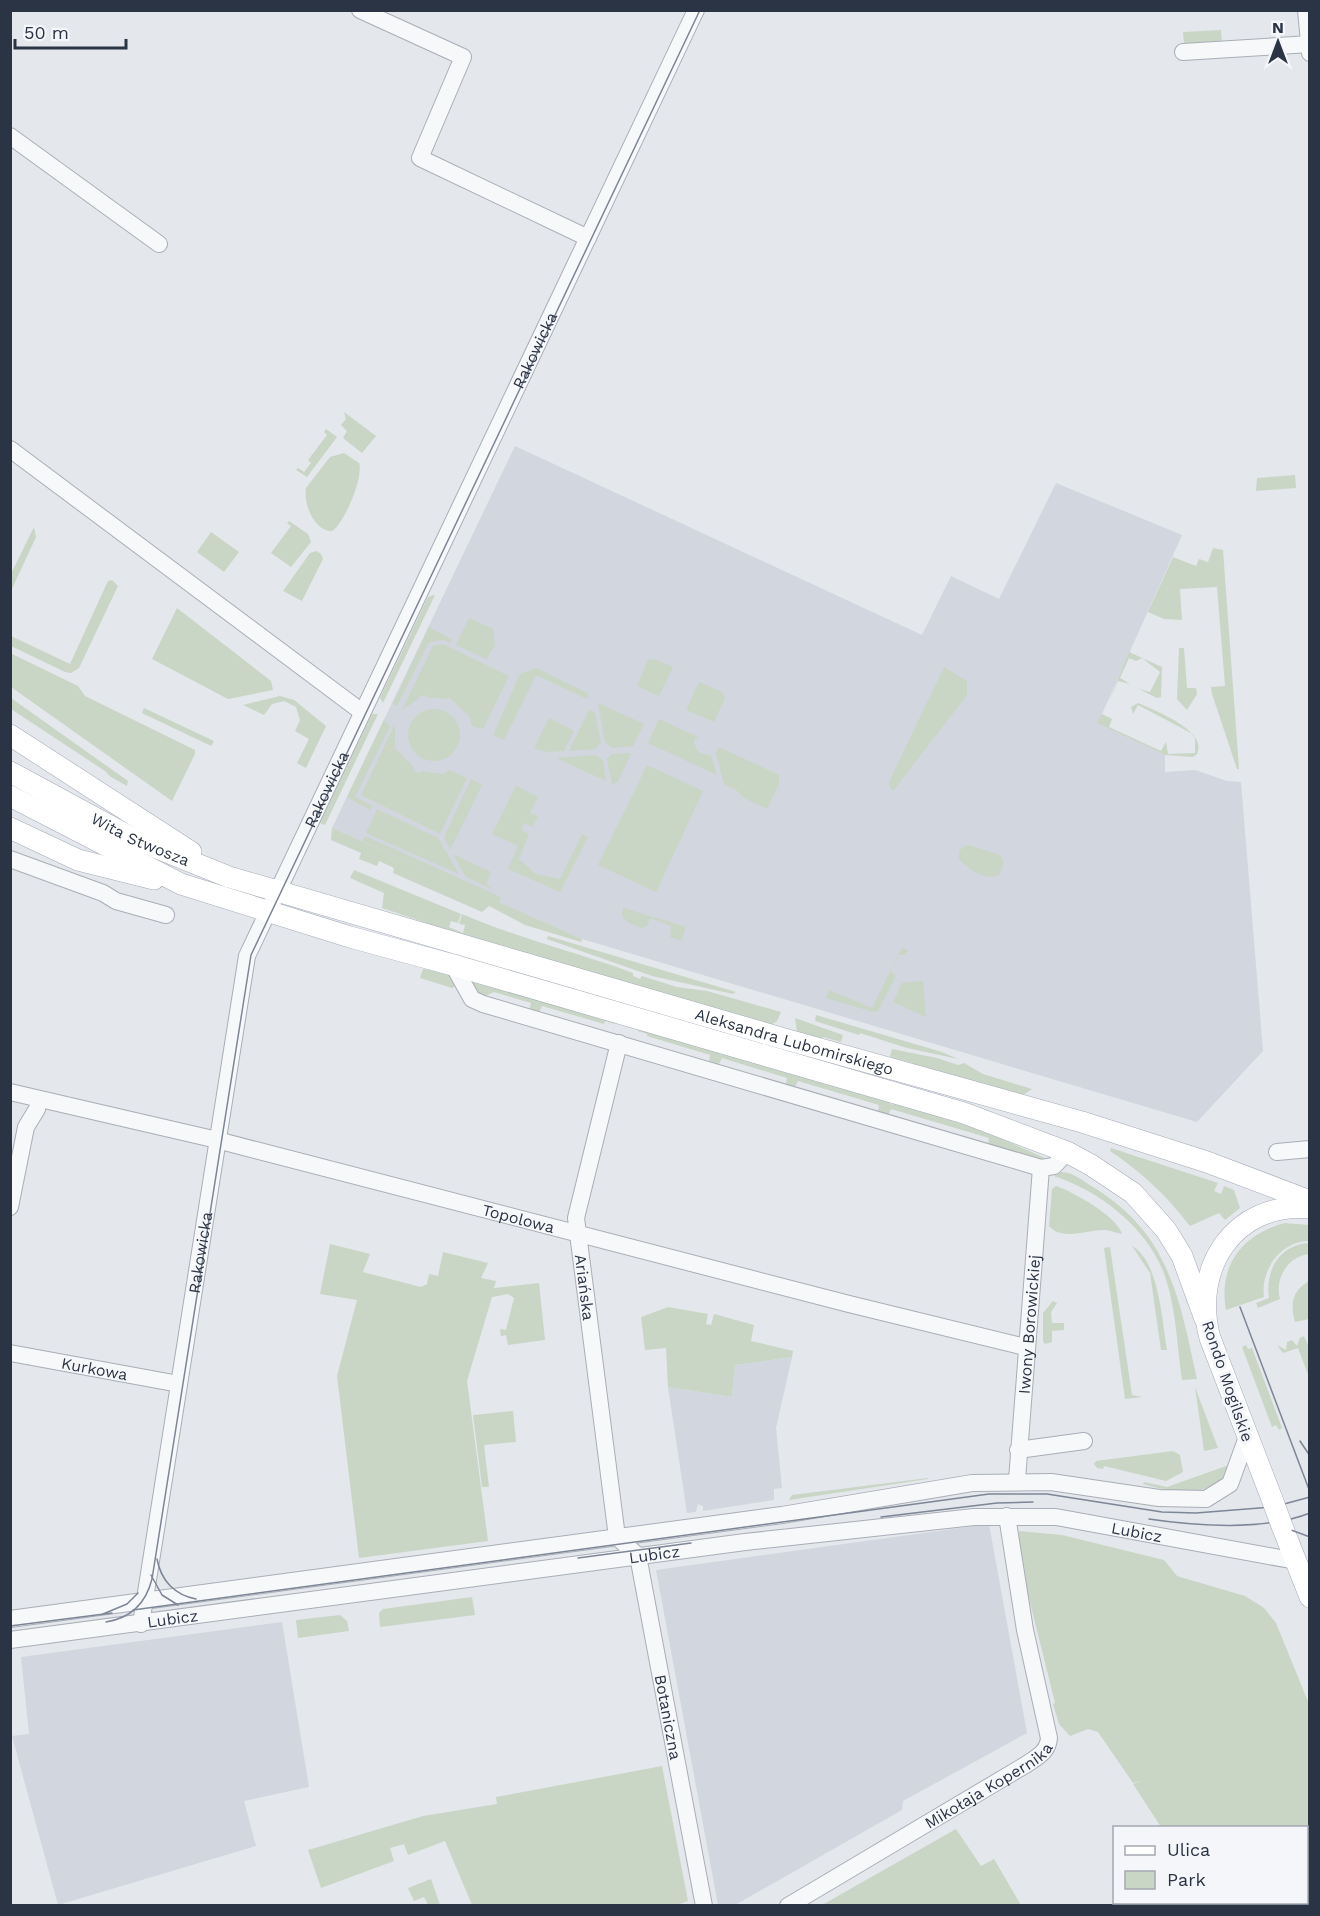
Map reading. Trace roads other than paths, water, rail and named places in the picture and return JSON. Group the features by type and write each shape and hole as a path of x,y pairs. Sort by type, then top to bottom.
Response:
{"main road":[{"path":"10,735 229,877"},
{"name":"Wita Stwosza","path":"10,772 132,838 229,877 277,892"},
{"name":"Wita Stwosza","path":"10,796 181,884 267,912"},
{"path":"10,828 53,850 91,864 130,875 181,884"},
{"name":"Aleksandra Lubomirskiego","path":"277,892 946,1086 1082,1122 1207,1162 1310,1201"},
{"name":"Aleksandra Lubomirskiego","path":"267,912 964,1113 1067,1152 1133,1193 1166,1230 1182,1256 1205,1319"},
{"name":"Rondo Mogilskie","path":"1310,1208 1291,1208 1263,1214 1233,1233 1211,1271 1205,1319 1282,1526 1303,1562 1310,1597"}],"street":[{"path":"360,10 463,57 420,158 588,237"},
{"name":"Rakowicka","path":"141,1624 243,972 250,947 696,10"},
{"path":"1306,10 1310,52"},
{"path":"1183,52 1309,44"},
{"path":"10,136 159,244"},
{"path":"10,449 362,712"},
{"path":"10,859 103,893 116,901 166,915"},
{"path":"453,964 470,995 480,1003 1041,1168 1054,1166 1067,1152"},
{"name":"Ariańska","path":"617,1537 576,1218 620,1043"},
{"name":"Topolowa","path":"10,1092 217,1140 579,1235 1025,1347"},
{"path":"10,1207 26,1127 37,1109 39,1099"},
{"path":"1277,1152 1310,1149"},
{"name":"Iwony Borowickiej","path":"1017,1480 1025,1347 1041,1168"},
{"name":"Kurkowa","path":"10,1353 179,1384"},
{"name":"Lubicz","path":"10,1619 782,1515 972,1483 1017,1480 1062,1483 1159,1498 1206,1499 1230,1484 1247,1437"},
{"path":"1018,1450 1084,1441"},
{"name":"Lubicz","path":"10,1640 834,1531 1007,1516 1056,1517 1303,1562"},
{"name":"Mikołaja Kopernika","path":"788,1905 1026,1764 1043,1753 1048,1745 1049,1738 1025,1630 1007,1516"},
{"path":"617,1537 638,1556"},
{"name":"Botaniczna","path":"638,1556 704,1905"}],"tram line":[{"path":"106,1622 123,1617 136,1608 146,1595 152,1579 251,955 700,10"},
{"path":"1240,1307 1310,1492"},
{"path":"1300,1441 1310,1456"},
{"path":"133,1610 989,1494 1047,1494 1162,1512 1196,1513 1273,1507 1310,1497"},
{"path":"881,1517 997,1503 1033,1502"},
{"path":"1149,1519 1188,1524 1252,1525 1292,1519 1310,1513"},
{"path":"1275,1524 1310,1537"},
{"path":"578,1558 691,1543"},
{"path":"157,1559 162,1574 170,1586 196,1599"},
{"path":"151,1575 162,1595 178,1605"},
{"path":"103,1614 127,1604 138,1593"},
{"path":"10,1626 112,1613"}]}
